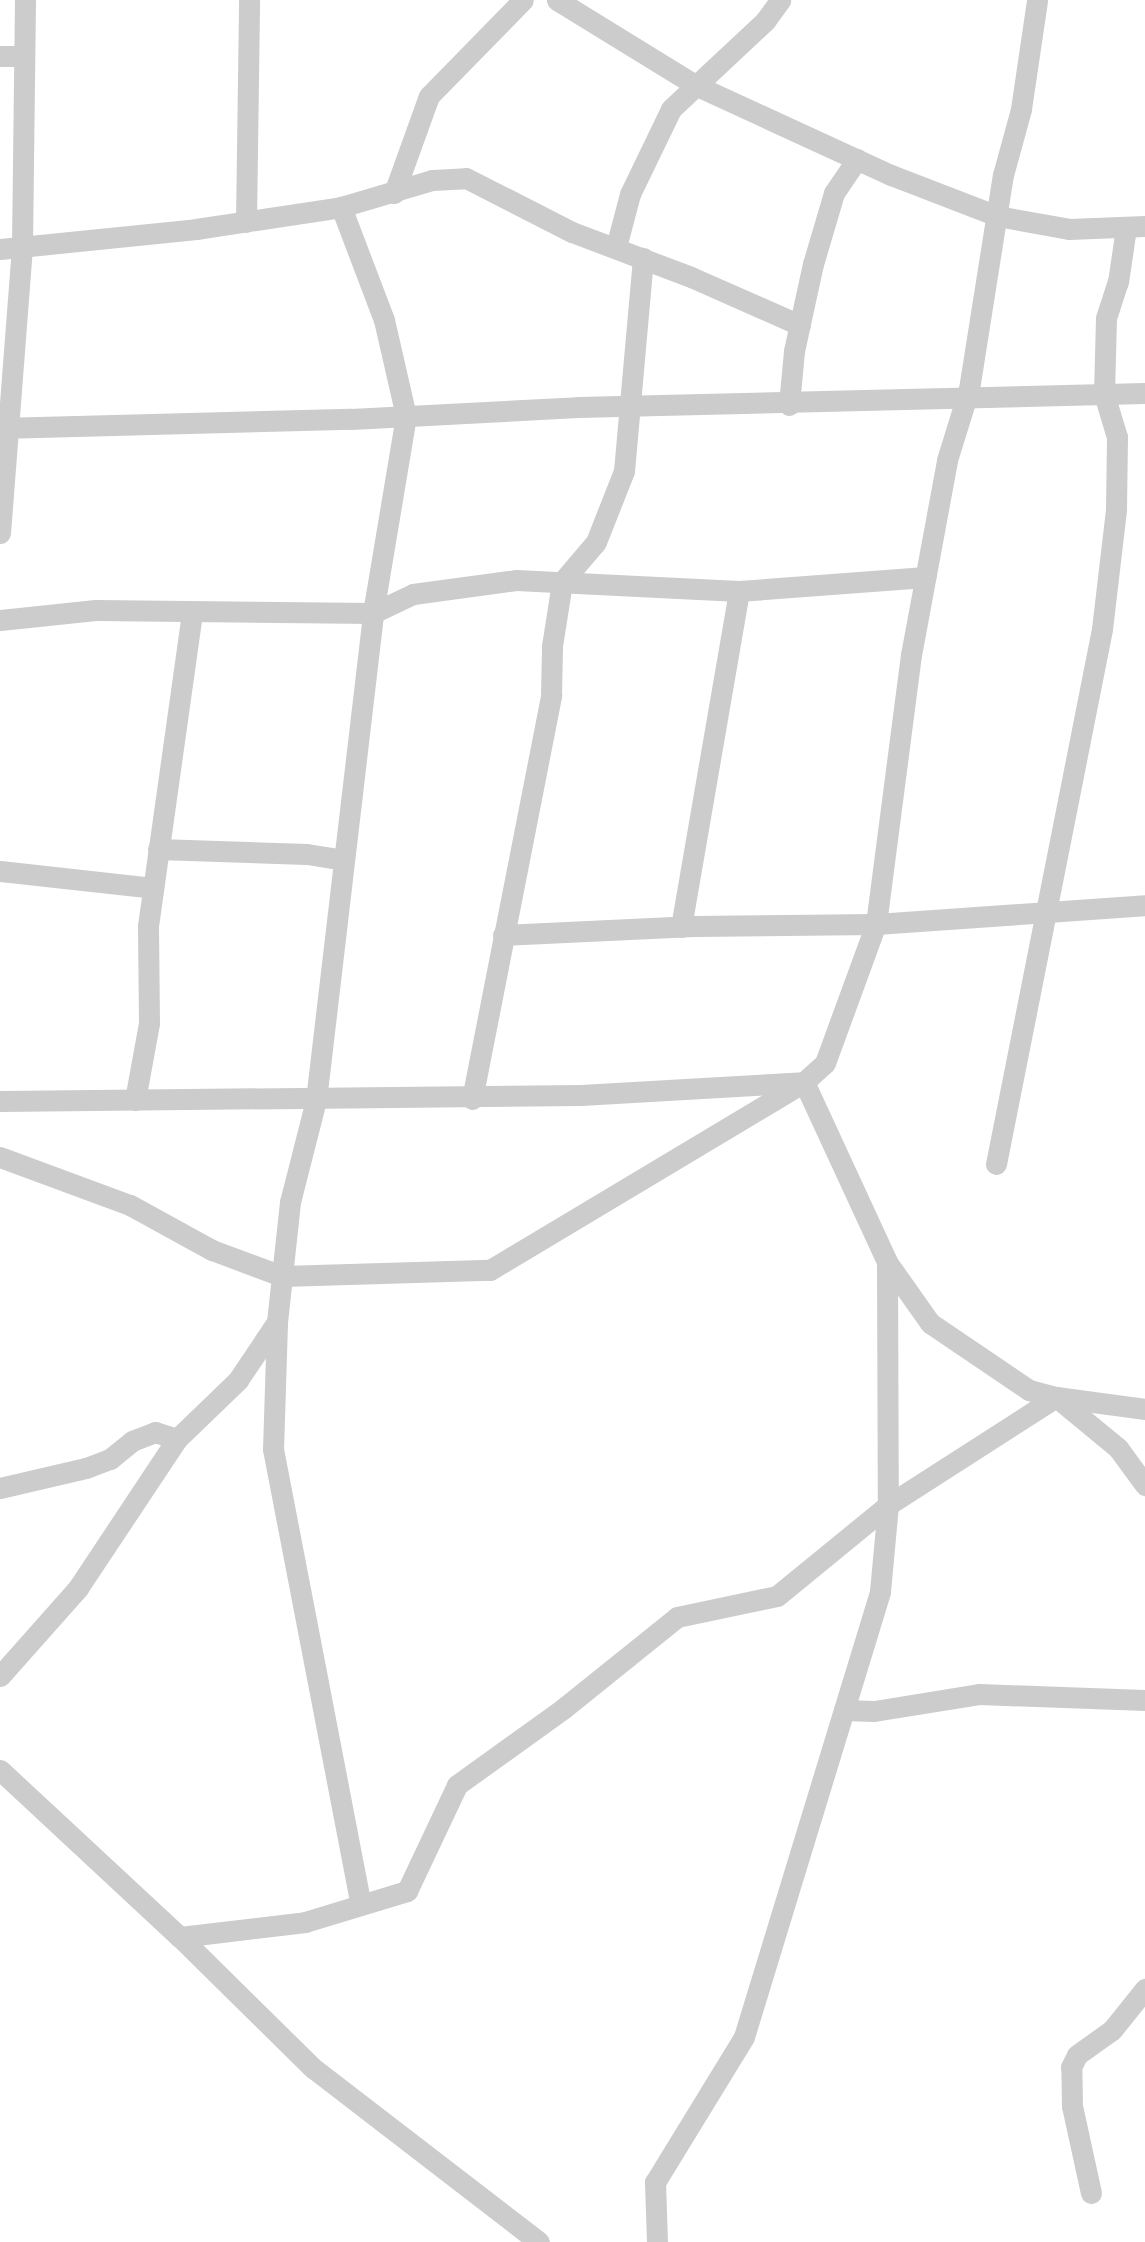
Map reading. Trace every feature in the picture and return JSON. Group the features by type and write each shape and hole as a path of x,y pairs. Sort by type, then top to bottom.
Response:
{"street":[{"path":"0,533 4,429 22,246 25,0"},
{"path":"246,222 249,0"},
{"path":"394,193 429,96 523,0"},
{"path":"557,0 695,86 857,159 997,216 1069,230 1136,227 1106,318 1104,394 1117,437 1116,509 1102,629 996,1164"},
{"path":"616,247 630,194 671,109 765,21 780,0"},
{"path":"0,1157 130,1205 212,1250 282,1276 490,1270 804,1082 825,1063 876,924 911,655 947,460 967,398 997,216 1021,109 1037,0"},
{"path":"0,56 24,56"},
{"path":"789,405 800,325 834,193 857,159"},
{"path":"0,249 246,222 341,207 432,180 466,178 572,232 643,258 800,325"},
{"path":"341,207 384,320 406,416 373,613 316,1100 290,1202 277,1322 273,1449 361,1905"},
{"path":"472,1099 551,695 552,646 562,582 600,532 624,471 632,407 643,258"},
{"path":"4,429 632,407 789,405 1145,393"},
{"path":"0,620 95,610 192,614 373,613 413,594 516,580 738,591 926,577"},
{"path":"681,927 738,591"},
{"path":"135,1100 149,1023 148,926 192,614"},
{"path":"158,849 307,854 344,860"},
{"path":"0,871 153,888"},
{"path":"503,935 681,927 876,924 1145,905"},
{"path":"0,1101 472,1099 804,1082"},
{"path":"804,1082 887,1262 930,1323 1029,1390 1145,1409"},
{"path":"657,2242 655,2182 744,2037 880,1592 888,1505 887,1262"},
{"path":"0,1676 78,1588 177,1439 238,1380 277,1322"},
{"path":"1056,1396 1118,1448 1145,1485"},
{"path":"180,1937 305,1922 407,1891 457,1785 564,1707 677,1617 777,1596 888,1505 1056,1396"},
{"path":"0,1488 86,1468 110,1459 132,1442 155,1432 177,1439"},
{"path":"844,1710 874,1711 979,1694 1145,1700"},
{"path":"0,1770 180,1937 313,2068 538,2242"},
{"path":"1091,2193 1072,2106 1071,2067 1077,2055 1112,2030 1145,1989"}]}
